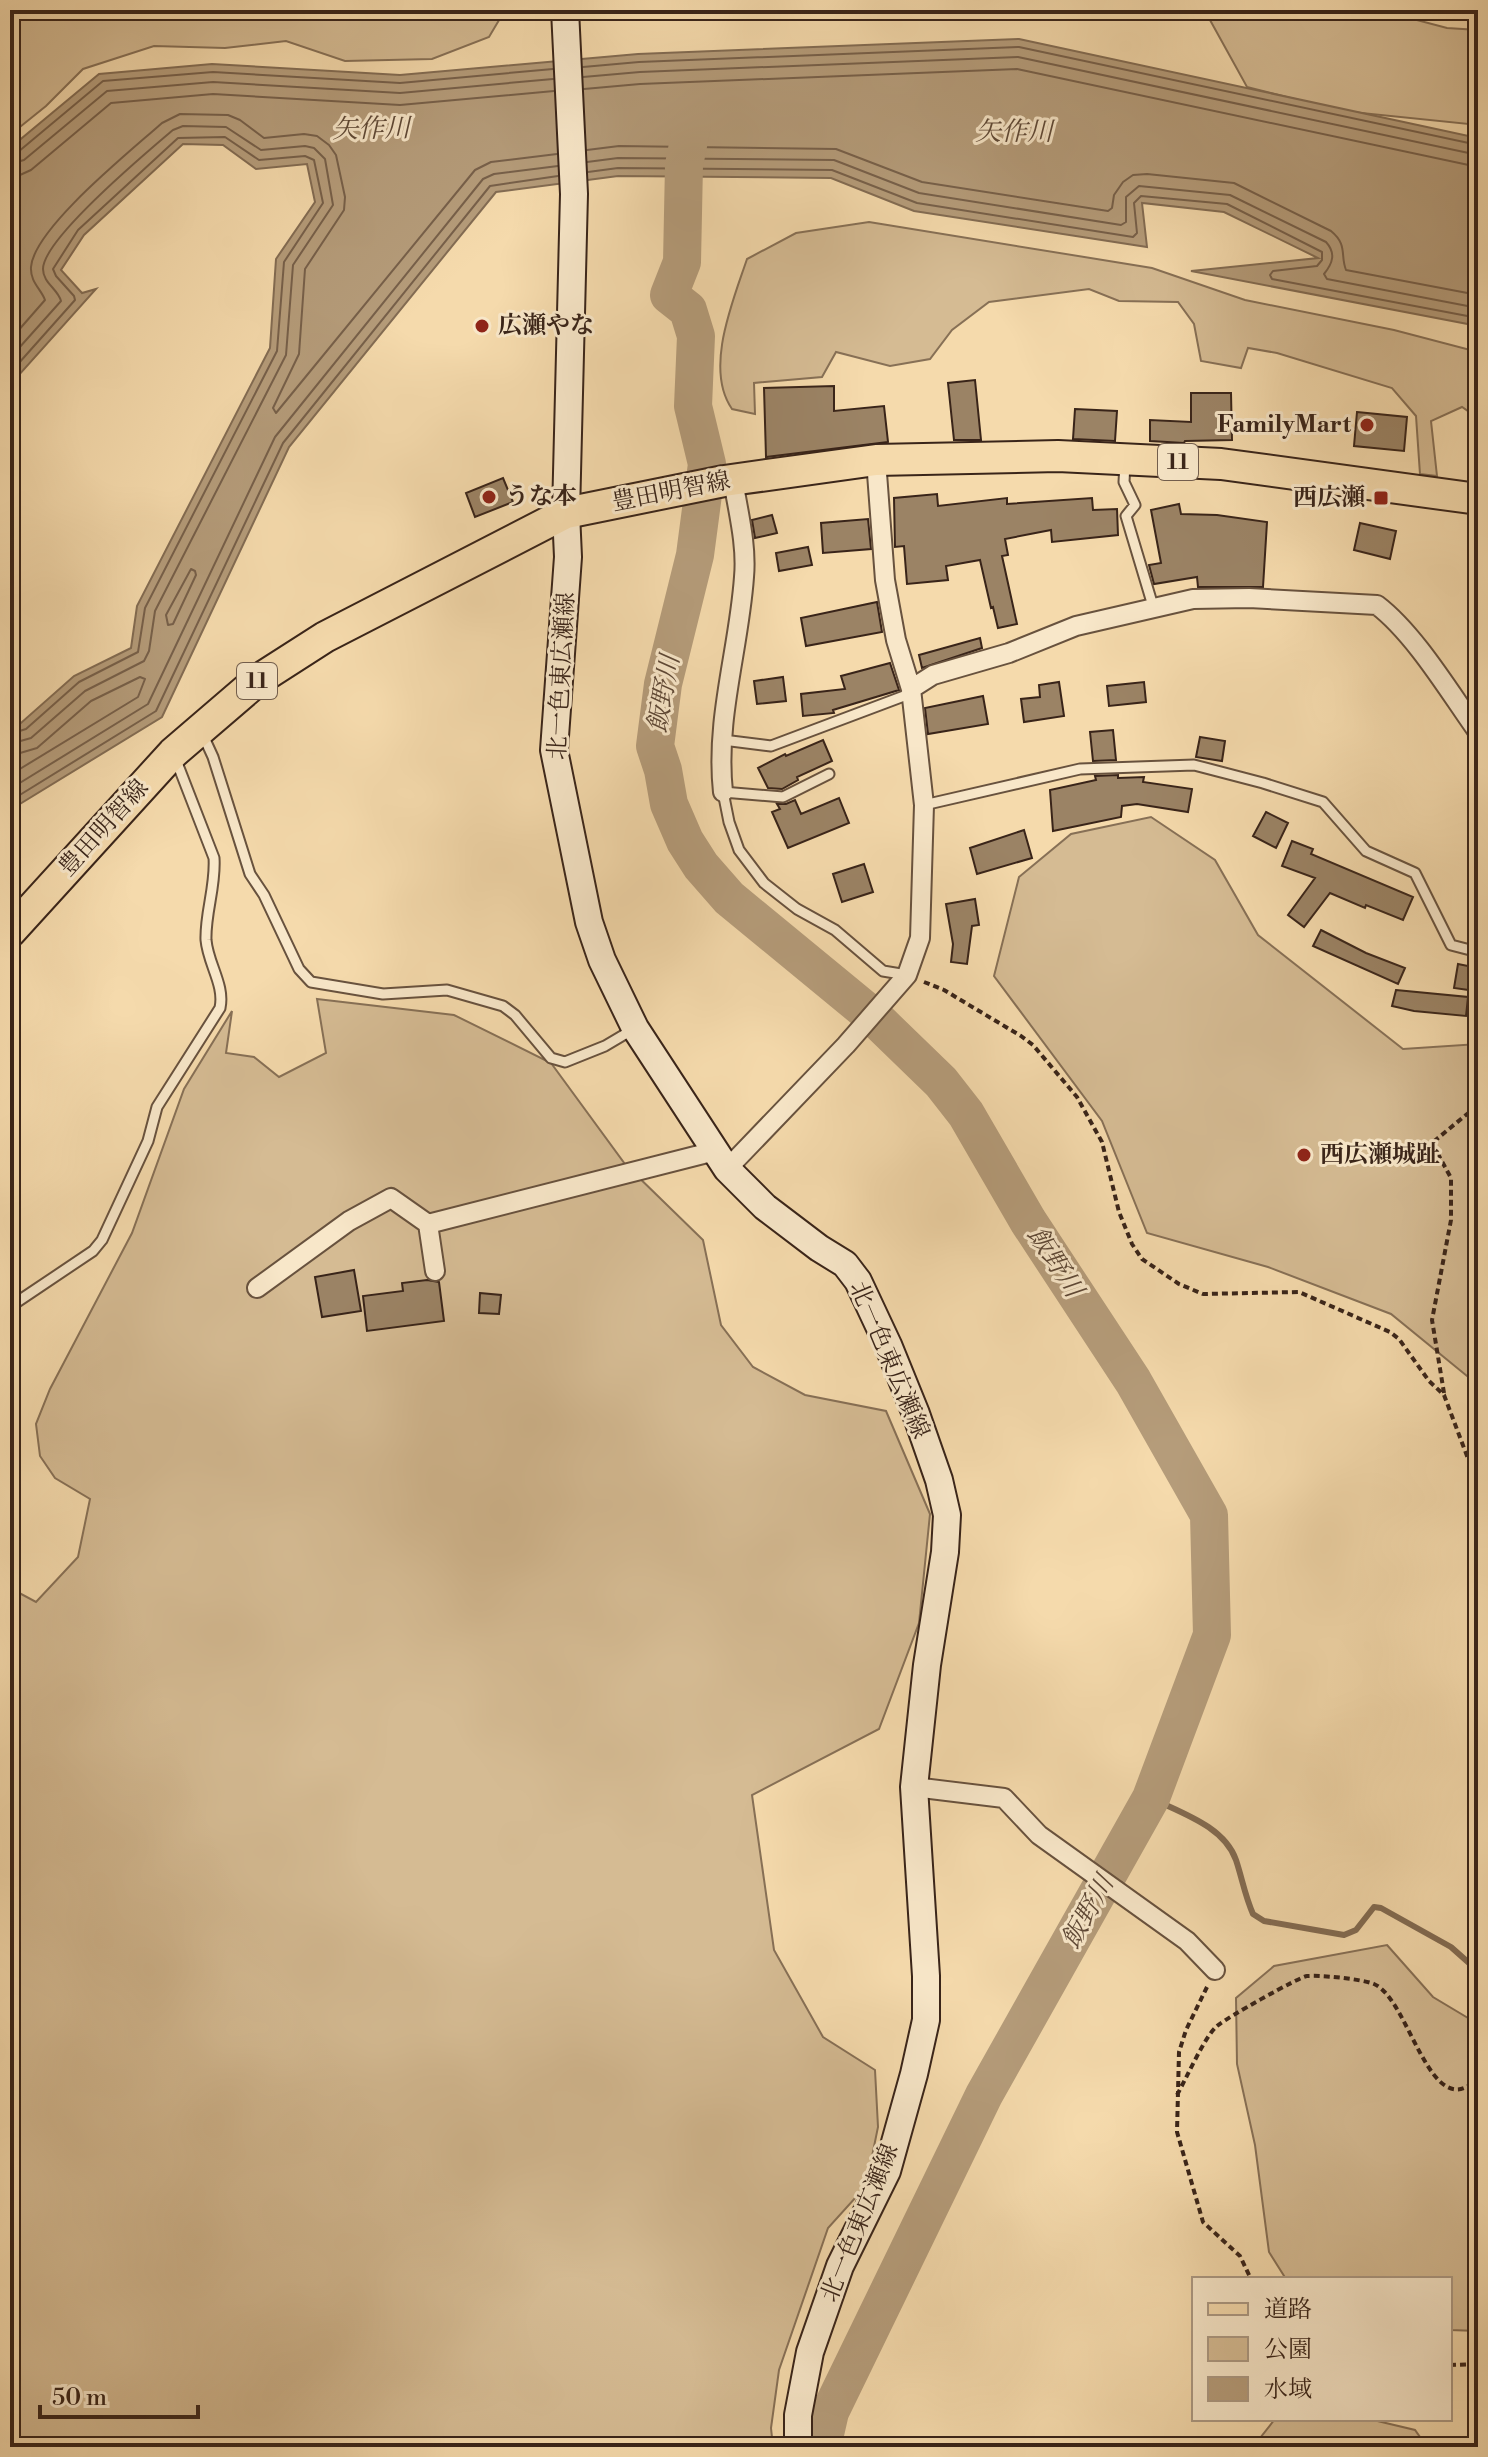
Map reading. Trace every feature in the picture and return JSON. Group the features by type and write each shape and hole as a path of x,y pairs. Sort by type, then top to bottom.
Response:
{"main road":[{"name":"北一色東広瀬線","path":"565,10 573,155 574,252 566,513 568,557 554,750 589,922 602,960 635,1028 721,1160 765,1207 845,1264 858,1281 893,1359 939,1480 947,1515 945,1552 927,1665 914,1787 926,2020 887,2171 840,2266 810,2352 798,2415 798,2447"},
{"name":"豊田明智線","path":"10,932 173,753 258,680 325,637 566,513 728,480 876,460 1058,456 1221,464 1478,499"}],"street":[{"path":"428,1224 721,1160 846,1045 907,975 922,923 924,805 911,689 896,640 885,580 876,460"},
{"path":"723,792 720,767 730,666 745,576 744,549 728,480"},
{"path":"911,689 933,675 1009,653 1076,626 1153,606 1193,599 1235,598 1377,605 1411,640 1478,732"},
{"path":"257,1288 349,1221 391,1198 428,1224 435,1271"},
{"path":"914,1787 1004,1798 1039,1835 1187,1941 1215,1970"}],"lane":[{"path":"1126,460 1124,482 1135,505 1126,516 1153,606"},
{"path":"723,740 771,746 904,696 911,689"},
{"path":"200,730 213,757 250,874 264,895 299,969 311,982 383,994 447,990 503,1006 515,1015 551,1058 565,1062 605,1046 635,1028"},
{"path":"10,1310 17,1302 93,1251 102,1240 148,1141 157,1107 220,1008 223,997 206,943 215,874 214,858 173,753"},
{"path":"924,805 1080,769 1194,765 1263,783 1323,802 1366,851 1415,873 1451,945 1478,952"},
{"path":"829,774 783,797 723,792 739,850 764,883 797,909 835,930 883,971 907,975"}],"path":[{"path":"907,975 944,990 1021,1036 1057,1072 1077,1097 1102,1142 1119,1212 1142,1259 1179,1284 1203,1294 1221,1296 1284,1290 1322,1300 1399,1339 1429,1381 1444,1395"},
{"path":"1478,1105 1432,1143 1451,1178 1451,1220 1432,1320 1444,1395 1478,1485"},
{"path":"1215,1970 1186,2030 1179,2052 1177,2132 1203,2222 1240,2256 1250,2277"},
{"path":"1177,2095 1215,2027 1305,1976 1375,1984 1398,2007 1420,2054 1439,2083 1455,2091 1467,2090 1478,2078"},
{"path":"1452,2365 1478,2364"}],"green space":[{"path":"10,10 505,10 489,37 432,59 345,61 286,41 225,48 154,46 83,69 46,106 10,135"},
{"path":"1211,10 1379,10 1447,28 1478,30 1478,125 1342,111 1247,87 1210,20"},
{"path":"869,222 1152,268 1245,300 1394,330 1478,352 1478,418 1462,407 1431,421 1437,476 1420,474 1416,416 1392,388 1277,353 1248,348 1241,368 1201,361 1194,324 1178,302 1119,301 1089,289 989,302 952,330 930,359 890,366 836,352 822,377 754,383 755,414 732,409 724,393 721,355 729,314 747,259 796,233"},
{"path":"1151,817 1215,860 1258,935 1403,1049 1478,1044 1478,1385 1391,1314 1268,1267 1147,1233 1102,1121 994,976 1019,877 1071,834"},
{"path":"317,999 454,1015 551,1063 625,1164 703,1240 721,1325 753,1367 805,1395 886,1411 930,1514 919,1623 879,1729 752,1795 774,1950 823,2037 875,2070 878,2127 866,2186 828,2228 779,2370 771,2428 773,2447 10,2447 10,1588 36,1602 78,1557 90,1499 55,1478 40,1456 36,1424 50,1389 132,1233 184,1089 232,1011 226,1053 254,1057 279,1077 326,1053"},
{"path":"1387,1945 1433,1997 1478,2024 1478,2331 1452,2330 1452,2277 1285,2277 1269,2252 1255,2145 1237,2064 1236,1998 1274,1966"},
{"path":"1273,2421 1377,2421 1415,2430 1427,2447 1253,2447"}],"water":[{"name":"矢作川","path":"1019,39 1478,138 1478,326 1191,271 1318,258 1224,212 1142,203 1147,247 914,211 831,178 618,176 496,192 289,447 162,717 10,810 10,727 21,723 74,676 131,648 137,606 270,348 276,259 315,202 307,164 256,169 223,145 183,144 84,235 61,270 82,293 96,289 10,385 10,148 99,74 212,64 400,75 638,54"}],"building":[{"path":"975,380 981,440 954,440 948,383"},
{"path":"834,386 834,411 884,406 888,442 766,457 764,388"},
{"path":"1191,393 1231,393 1232,440 1184,443 1150,441 1150,420 1191,422"},
{"path":"1075,409 1117,411 1115,441 1073,439"},
{"path":"1357,412 1407,417 1404,451 1354,446"},
{"name":"うな本","path":"503,478 513,502 475,517 466,493"},
{"path":"937,494 938,506 1007,498 1007,504 1092,498 1093,510 1117,509 1118,535 1052,542 1051,530 1005,539 1008,555 1002,556 1017,624 998,628 980,560 946,566 948,580 907,584 904,546 895,547 894,498"},
{"path":"1179,504 1181,514 1267,522 1263,587 1198,587 1197,577 1154,584 1149,565 1161,563 1151,510"},
{"path":"772,515 777,533 755,538 752,520"},
{"path":"868,519 871,549 823,553 821,523"},
{"path":"1360,523 1396,531 1390,559 1354,550"},
{"path":"808,547 812,565 779,571 776,553"},
{"path":"877,602 882,632 806,646 801,618"},
{"path":"980,638 982,648 922,668 919,655"},
{"path":"890,663 899,690 833,710 834,713 803,716 801,694 845,689 841,676"},
{"path":"783,677 786,701 757,704 754,681"},
{"path":"1059,682 1064,716 1024,722 1021,699 1040,697 1039,685"},
{"path":"1144,682 1146,702 1109,706 1107,686"},
{"path":"983,696 988,724 928,734 925,708"},
{"path":"1113,730 1116,760 1093,761 1090,732"},
{"path":"1200,737 1225,741 1222,761 1196,757"},
{"path":"823,740 832,761 797,777 798,780 782,789 768,788 758,768"},
{"path":"1118,775 1118,778 1144,777 1143,782 1192,789 1188,812 1137,804 1122,806 1121,817 1053,831 1050,790 1096,780 1095,776"},
{"path":"839,798 849,823 788,848 772,812 780,809 777,804 795,800 801,814"},
{"path":"1266,812 1288,823 1276,848 1253,836"},
{"path":"1024,830 1032,858 977,874 970,848"},
{"path":"1292,841 1313,849 1311,854 1413,897 1403,920 1330,893 1304,927 1288,915 1315,878 1282,866"},
{"path":"864,864 873,892 842,902 833,874"},
{"path":"975,899 979,925 972,926 967,964 951,962 953,944 946,904"},
{"path":"1321,930 1366,953 1405,968 1398,984 1313,946"},
{"path":"1458,964 1478,968 1476,991 1454,988"},
{"path":"1396,990 1468,997 1466,1016 1392,1006"},
{"path":"354,1270 361,1311 322,1317 315,1277"},
{"path":"439,1282 444,1321 367,1331 363,1296 403,1291 402,1283"},
{"path":"480,1293 501,1295 499,1314 479,1313"}],"waterway":[{"name":"飯野川","path":"692,125 684,165 682,262 669,295 688,310 696,336 693,406 707,464 695,555 663,684 655,746 669,804 685,841 701,866 729,898 876,1019 941,1082 966,1114 1028,1221 1133,1381 1209,1515 1212,1635 1151,1798 984,2095 830,2412 822,2447"},
{"path":"1151,1798 1200,1822 1222,1838 1236,1860 1253,1914 1264,1921 1344,1935 1356,1930 1374,1907 1381,1908 1451,1947 1478,1971"}],"place":[{"name":"広瀬やな","path":"482,326"},
{"name":"FamilyMart","path":"1367,425"},
{"name":"うな本","path":"489,497"},
{"name":"西広瀬","path":"1381,498"},
{"name":"西広瀬城趾","path":"1304,1155"}]}
